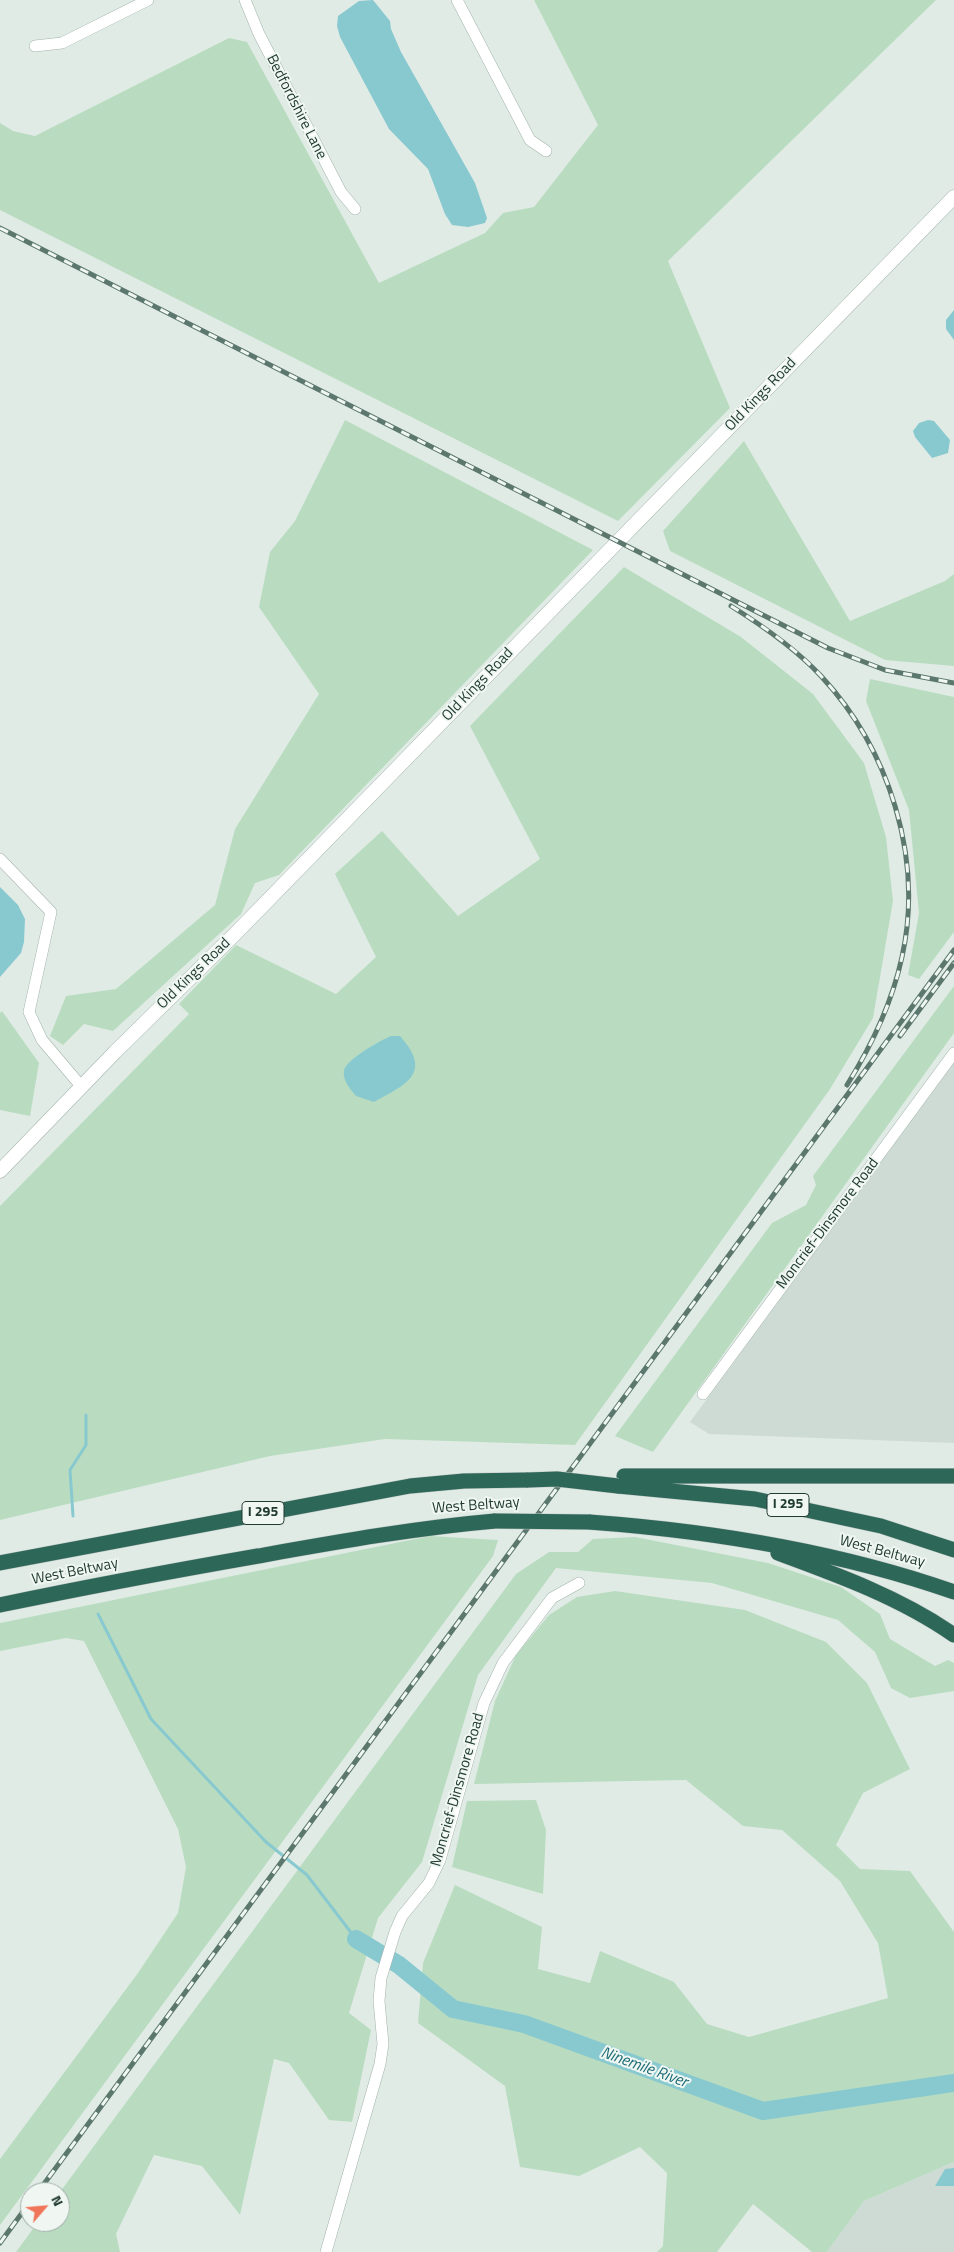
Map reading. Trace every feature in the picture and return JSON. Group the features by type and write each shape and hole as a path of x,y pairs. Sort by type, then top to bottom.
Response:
{"highway":[{"path":"621,1481 954,1476"},
{"name":"West Beltway","path":"0,1563 410,1486 464,1481 557,1479 621,1481 756,1499 882,1526 954,1550"},
{"name":"West Beltway","path":"0,1604 108,1582 360,1537 432,1526 495,1521 589,1522 664,1527 818,1553 915,1578 954,1592"},
{"path":"738,1540 820,1568 890,1598 954,1635"}],"street":[{"path":"36,46 62,43 148,0"},
{"name":"Bedfordshire Lane","path":"245,0 259,34 336,183 355,209"},
{"path":"457,0 530,140 546,151"},
{"name":"Old Kings Road","path":"0,1171 81,1086 244,925 954,197"},
{"path":"0,859 51,912 29,1012 42,1040 81,1086"},
{"name":"Moncrief-Dinsmore Road","path":"703,1394 954,1053"},
{"name":"Moncrief-Dinsmore Road","path":"326,2252 380,2064 383,2044 379,2001 381,1978 395,1932 402,1916 429,1883 440,1860 484,1703 493,1681 516,1644 552,1598 579,1583"}],"shaded area":[{"path":"954,1062 954,1443 709,1434 690,1422"},
{"path":"954,2162 954,2252 827,2252 864,2201"}],"green space":[{"path":"534,0 936,0 668,261 730,408 618,521 0,210 0,123 13,131 35,136 229,38 247,42 379,283 485,233 503,213 534,207 598,125"},
{"path":"345,420 593,550 279,875 255,883 241,914 113,1031 84,1024 63,1045 50,1036 66,996 116,989 215,905 235,829 319,694 259,607 270,552 295,521"},
{"path":"744,441 850,621 945,581 954,574 954,666 885,660 670,551 663,531"},
{"path":"624,567 741,637 813,694 864,763 886,837 893,901 873,1018 830,1089 575,1445 385,1439 270,1456 0,1520 0,1206 189,1014 179,1004 236,945 336,994 376,957 335,874 382,831 458,916 540,859 470,726"},
{"path":"870,679 954,697 954,932 919,979 908,975 919,913 909,810 866,701"},
{"path":"954,986 954,1033 653,1452 615,1436 772,1223 806,1205 816,1185 813,1176"},
{"path":"2,1011 39,1063 30,1116 0,1110 0,1013"},
{"path":"430,1536 498,1540 493,1556 32,2182 20,2182 20,2198 0,2225 0,2159 138,1973 178,1913 186,1867 178,1829 84,1641 66,1638 0,1651 0,1623"},
{"path":"635,1537 768,1563 841,1587 880,1614 890,1639 935,1666 948,1660 954,1663 954,1691 910,1698 891,1688 875,1652 838,1620 712,1583 556,1568 478,1675 422,1862 378,1918 349,2013 371,2030 352,2122 329,2120 289,2063 274,2059 240,2215 202,2166 154,2155 116,2234 120,2252 16,2252 31,2232 70,2232 70,2182 67,2182 516,1574 549,1552 578,1552 593,1539"},
{"path":"615,1591 745,1610 826,1642 867,1683 910,1769 863,1793 836,1845 860,1869 910,1871 954,1932 954,2162 864,2201 827,2252 812,2252 753,2204 717,2252 657,2252 663,2246 667,2173 640,2147 579,2176 520,2167 505,2086 418,2023 423,1963 455,1885 542,1927 538,1969 590,1983 600,1951 674,1982 707,2024 749,2037 888,1998 878,1943 840,1881 782,1830 743,1826 686,1780 474,1784 495,1701 516,1655 549,1615 577,1597"},
{"path":"536,1800 546,1830 543,1894 452,1867 467,1801"}],"water":[{"path":"373,0 390,21 391,29 401,52 475,183 487,218 485,223 468,227 452,225 445,214 428,169 389,129 340,37 337,26 338,16 359,1"},
{"path":"954,310 954,340 946,329 946,320"},
{"path":"928,420 934,421 950,440 948,453 932,458 915,437 913,431 919,423"},
{"path":"0,887 18,905 25,919 24,942 21,953 0,977"},
{"path":"391,1036 400,1036 410,1049 415,1068 412,1076 397,1089 374,1102 356,1096 344,1078 346,1067 350,1061 364,1051"},
{"path":"954,2168 954,2186 935,2186 945,2169"}],"waterway":[{"path":"73,1516 70,1470 86,1445 86,1415"},
{"path":"98,1614 151,1719 266,1842 307,1875 356,1939"},
{"name":"Ninemile River","path":"356,1939 399,1965 453,2009 524,2024 763,2111 954,2083"}],"railway":[{"path":"0,228 828,648 885,670 954,683"},
{"path":"731,606 790,647 821,676 845,705 865,737 882,771 895,807 904,844 908,882 908,919 898,974 880,1023 865,1055 847,1085"},
{"path":"45,2182 954,950"},
{"path":"900,1036 954,963"},
{"path":"0,2243 20,2216"}]}
